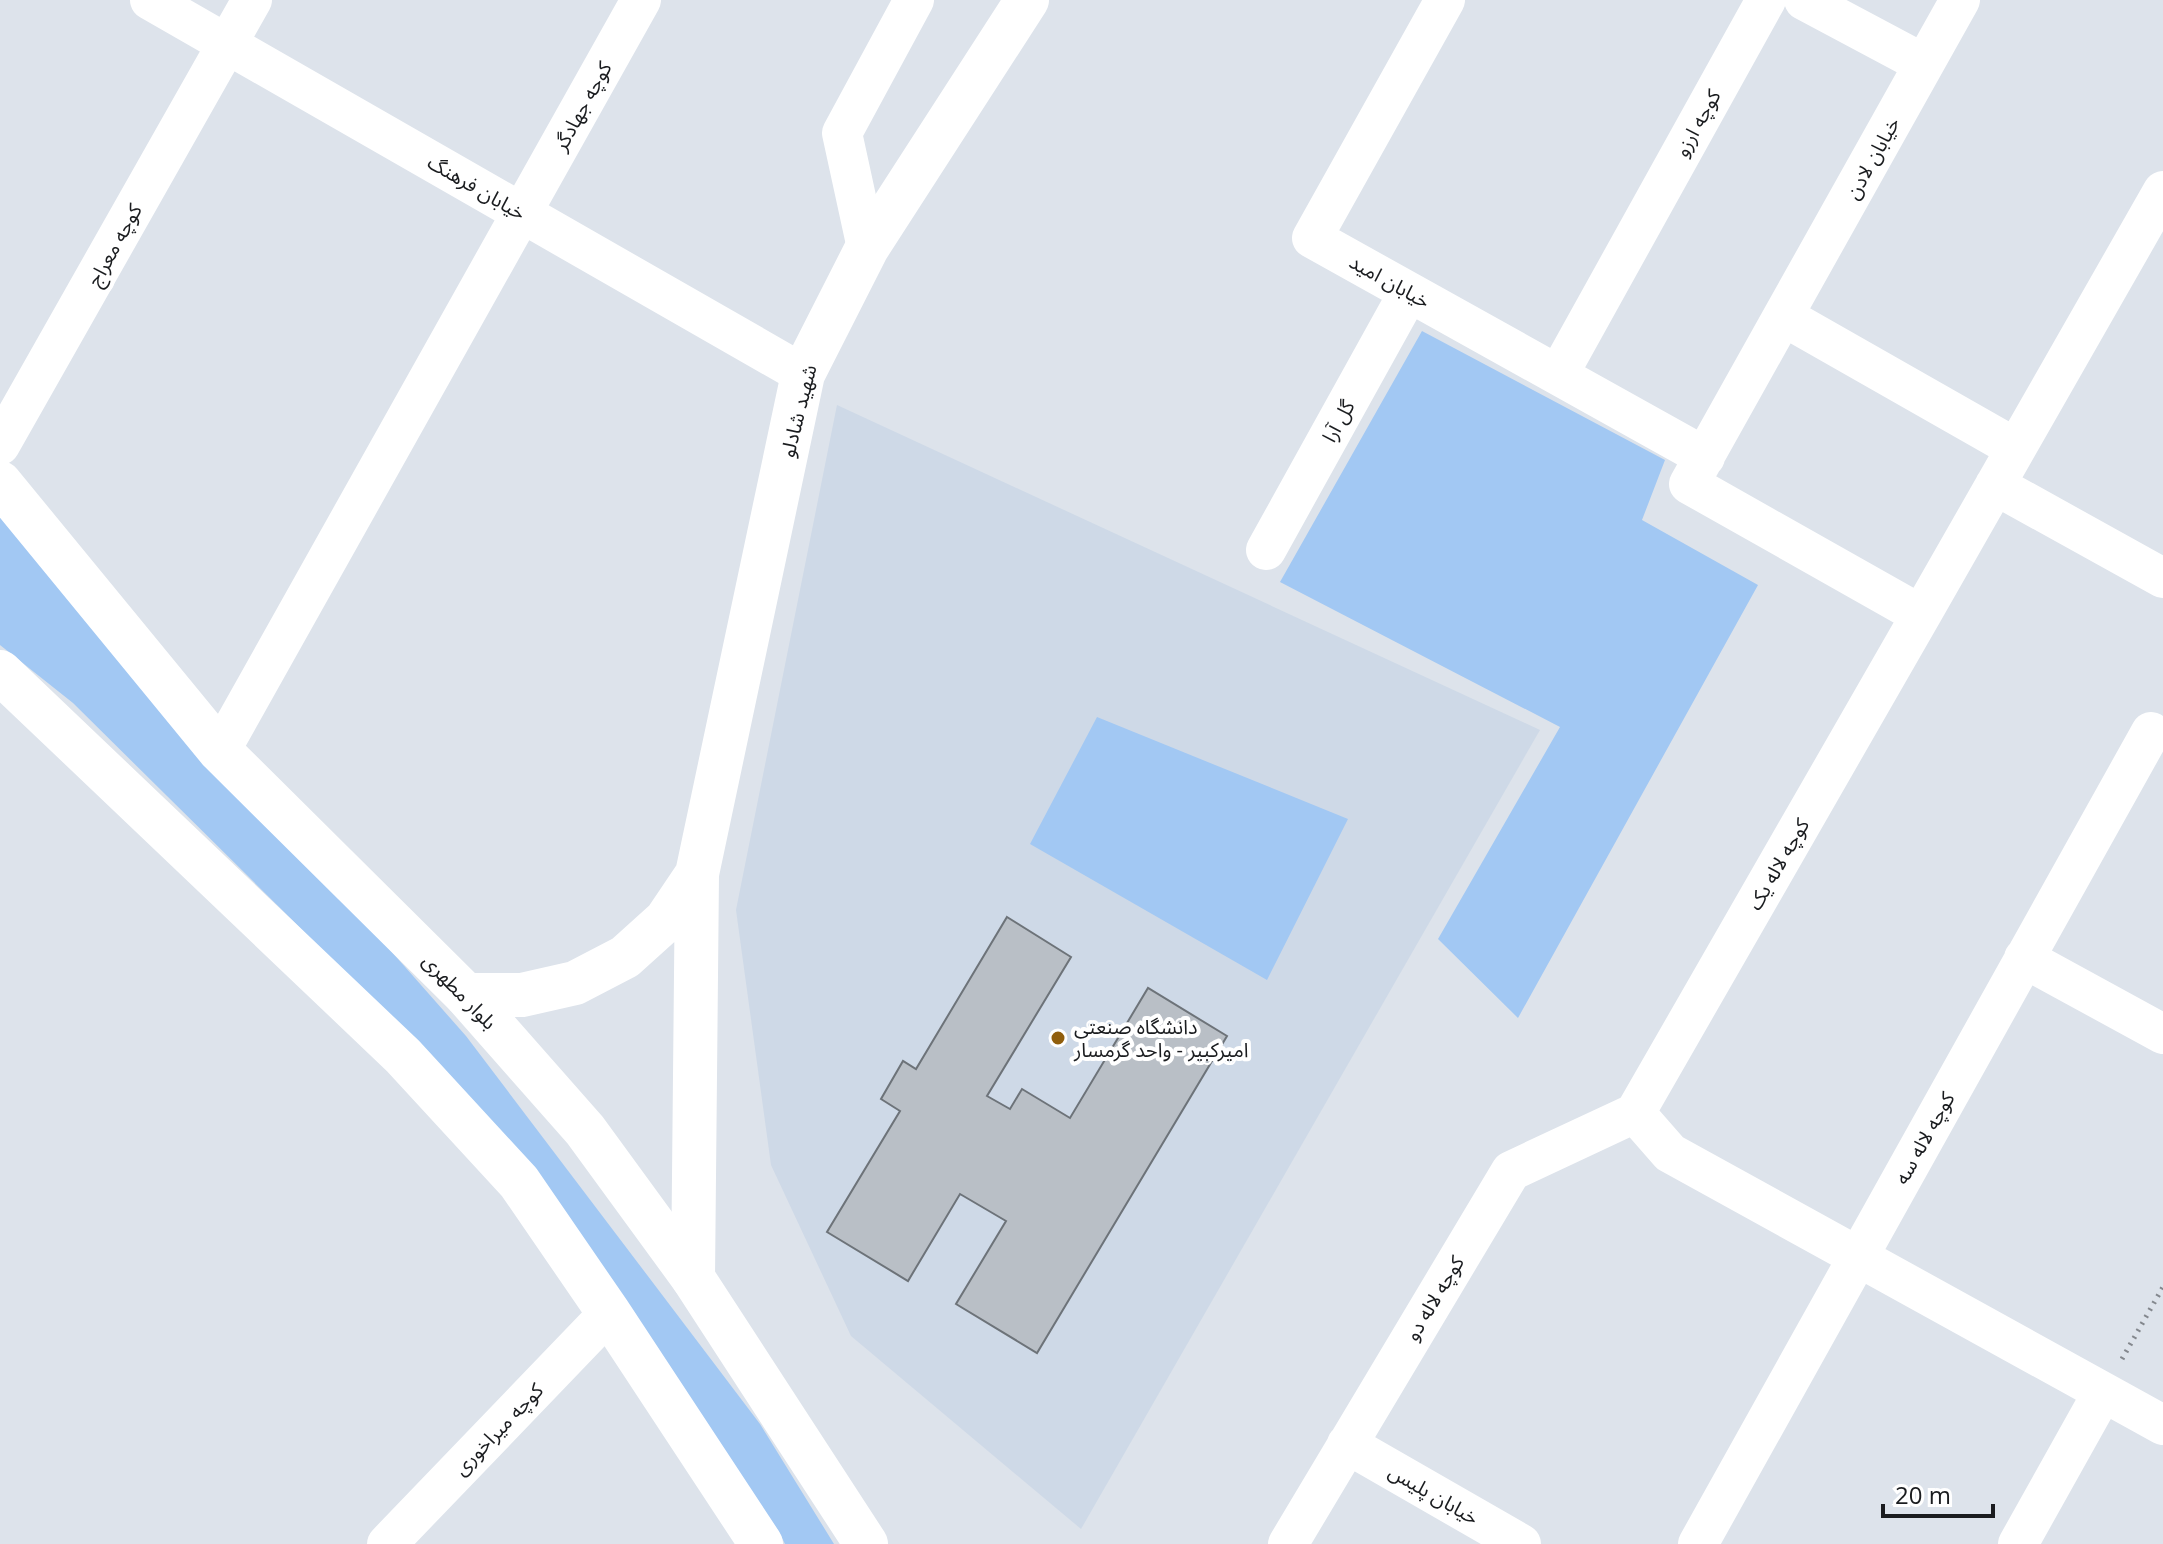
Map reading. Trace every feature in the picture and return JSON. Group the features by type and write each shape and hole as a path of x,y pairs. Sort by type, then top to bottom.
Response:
{"main road":[{"name":"شهید شادلو","path":"697,874 803,374 867,248 1027,0"},
{"name":"بلوار مطهری","path":"0,483 220,751 466,995 585,1130 693,1278 866,1544"},
{"path":"0,672 403,1056 519,1182 761,1544"},
{"path":"466,995 522,995 575,983 625,957 666,920 697,874"},
{"path":"693,1278 697,874"}],"street":[{"name":"خیابان فرهنگ","path":"150,0 803,374"},
{"name":"کوچه معراج","path":"0,445 252,0"},
{"name":"کوچه جهادگر","path":"220,751 641,0"},
{"path":"867,248 842,133 914,0"},
{"name":"خیابان امید","path":"1445,0 1312,238 1705,457"},
{"name":"کوچه ارزو","path":"1558,375 1766,0"},
{"path":"1804,0 1924,64"},
{"name":"خیابان لادن","path":"1921,615 1689,484 1960,0"},
{"name":"کوچه لاله یک","path":"1635,1113 2163,191"},
{"name":"گل آرا","path":"1266,550 1409,292"},
{"path":"1783,316 2015,448"},
{"path":"1995,485 2163,578"},
{"name":"کوچه لاله سه","path":"1698,1544 2151,732"},
{"path":"2024,958 2163,1034"},
{"path":"1635,1113 1670,1153 2163,1425"},
{"name":"کوچه لاله دو","path":"1288,1544 1511,1171 1635,1113"},
{"name":"کوچه میراخوری","path":"387,1544 609,1313"},
{"path":"2018,1544 2103,1392"},
{"name":"خیابان پلیس","path":"1347,1444 1511,1542"}],"path":[{"path":"2103,1392 2163,1287"}],"shaded area":[{"path":"1422,331 1665,460 1642,520 1758,585 1518,1018 1438,939 1560,727 1280,582"},
{"name":"دانشگاه صنعتی امیرکبیر - واحد گرمسار","path":"837,405 1540,730 1081,1529 851,1336 771,1165 736,910"},
{"path":"0,508 466,1036 760,1424 834,1544 785,1544 778,1530 365,992 73,703 0,645"},
{"path":"1097,717 1348,819 1267,980 1030,844"}],"building":[{"path":"1007,917 1071,957 987,1096 1010,1109 1022,1089 1070,1118 1148,988 1227,1036 1037,1353 956,1304 1006,1221 960,1194 908,1281 827,1232 900,1111 881,1099 903,1061 916,1069"}],"place":[{"name":"دانشگاه صنعتی امیرکبیر - واحد گرمسار","path":"1058,1038"}]}
